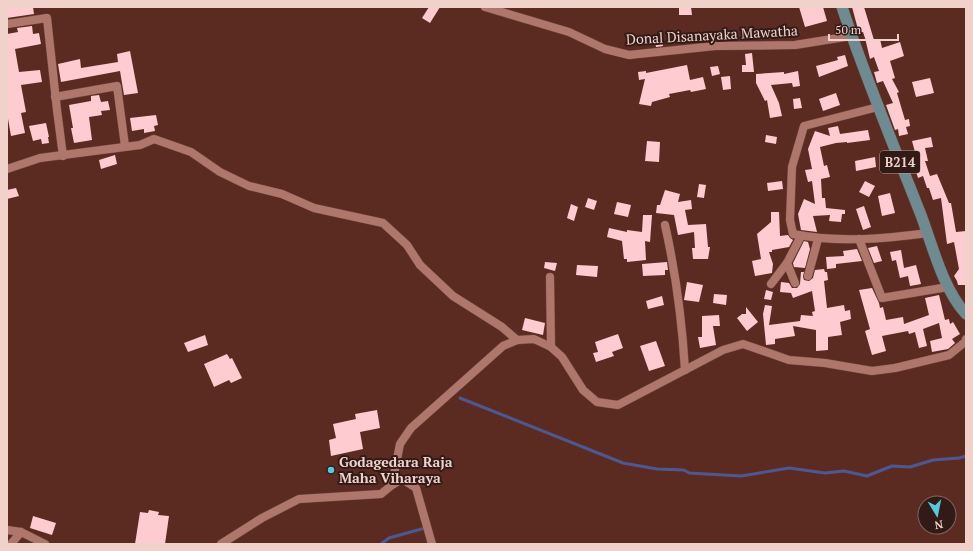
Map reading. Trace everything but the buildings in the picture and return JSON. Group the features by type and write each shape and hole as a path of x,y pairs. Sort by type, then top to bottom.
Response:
{"main road":[{"name":"B214","path":"842,7 878,107 948,287 958,305 966,314"}],"street":[{"name":"Donal Disanayaka Mawatha","path":"485,7 568,32 605,49 629,55 716,46 795,44 852,36"},
{"path":"7,24 47,18 63,156"},
{"path":"55,97 117,86 125,146"},
{"path":"878,107 804,126 792,167 790,220 793,234 818,239 859,239 896,237 928,233"},
{"path":"7,168 40,158 63,156 140,144 154,139 191,152 220,172 249,186 282,194 314,208 383,223 407,245 420,265 454,296 502,327 517,340"},
{"path":"665,225 675,273 683,327 685,370"},
{"path":"771,284 787,263 800,236"},
{"path":"808,276 818,239"},
{"path":"859,239 882,298 948,287"},
{"path":"787,263 795,284"},
{"path":"550,277 551,347"},
{"path":"392,485 400,444 411,428 503,346 517,340 534,339 551,347 562,357 583,390 597,402 618,405 723,350 743,344 789,360 825,363 872,371 895,368 949,355 965,342 966,339"},
{"path":"221,544 262,518 299,499 381,494 402,479 416,488 432,544"},
{"path":"7,530 21,532 45,544"},
{"path":"10,544 21,532"}],"waterway":[{"path":"460,398 623,463 657,469 684,470 689,473 741,476 789,468 825,473 844,471 867,476 892,466 910,467 933,460 966,456"},
{"path":"381,544 389,538 425,528"}],"place":[{"name":"Godagedara Raja Maha Viharaya","path":"331,470"}]}
